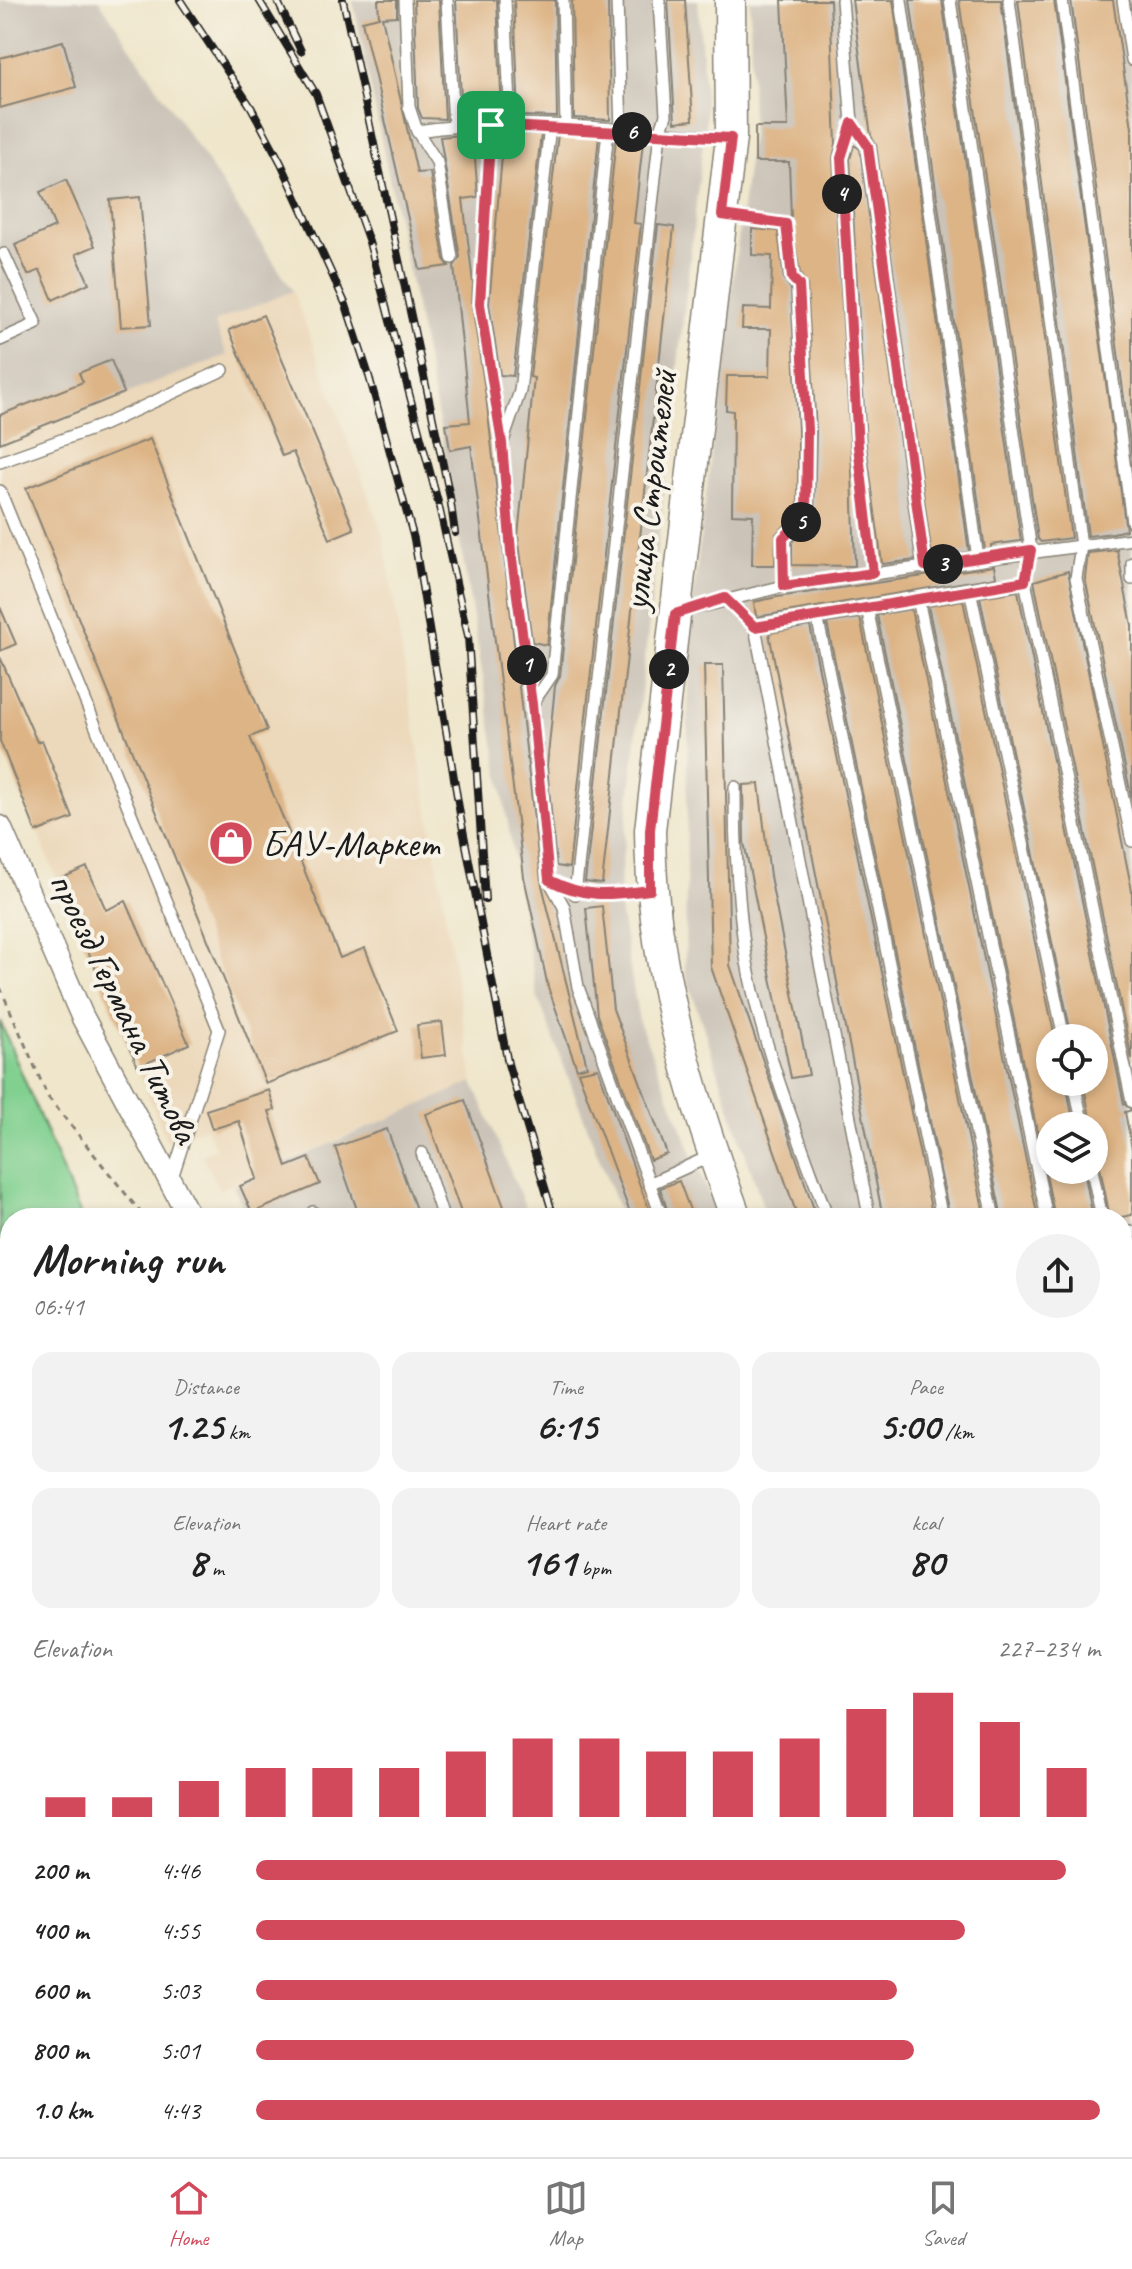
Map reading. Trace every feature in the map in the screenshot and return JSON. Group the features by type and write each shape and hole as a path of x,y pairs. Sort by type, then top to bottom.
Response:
{"main road":[{"name":"улица Строителей","path":"730,0 731,138 650,830 650,890 656,938 680,1046 732,1208"}],"street":[{"name":"проезд Германа Титова","path":"0,827 82,1016 185,1208"}],"lane":[{"path":"405,0 409,107 417,131 437,162 452,258"},
{"path":"447,0 454,126"},
{"path":"505,0 511,125"},
{"path":"563,0 566,127"},
{"path":"617,0 621,131"},
{"path":"575,894 660,133 666,115 659,0"},
{"path":"842,0 852,123 841,158 858,446 873,573"},
{"path":"901,0 978,559"},
{"path":"950,0 1031,550 1025,581 1132,1102"},
{"path":"1009,0 1081,546 1076,578 1132,841"},
{"path":"1062,0 1132,522"},
{"path":"1123,0 1132,60"},
{"path":"852,123 868,146 925,566"},
{"path":"491,125 480,304 502,443 511,552 532,704 549,880 564,907 578,987 658,1208"},
{"path":"417,131 454,126 511,125 731,138"},
{"path":"502,443 520,391 550,126"},
{"path":"532,704 552,675 608,130"},
{"path":"722,215 786,224 792,278 799,285 807,430 806,517 783,538 784,586"},
{"path":"0,340 36,324 4,254"},
{"path":"0,462 103,425 223,370"},
{"path":"0,491 219,1030 171,1182"},
{"path":"675,614 725,598 784,586 1031,550 1132,539"},
{"path":"1132,563 1132,579"},
{"path":"755,627 1025,581"},
{"path":"970,590 1061,1024"},
{"path":"725,598 755,627 867,1208"},
{"path":"918,599 1045,1208"},
{"path":"867,608 992,1208"},
{"path":"817,616 940,1208"},
{"path":"735,787 735,861 746,958 776,1074 824,1208"},
{"path":"549,880 575,894 605,896 650,890"},
{"path":"422,1153 440,1208"},
{"path":"649,1184 713,1155"},
{"path":"1095,1184 1100,1208"}],"path":[{"path":"0,987 48,1097 137,1208"}],"shaded area":[{"path":"0,0 99,0 293,291 214,322 227,355 0,443"},
{"path":"353,0 698,0 706,115 618,897 639,1022 714,1208 618,1208 537,995 443,441"},
{"path":"750,0 1132,0 1132,1208 764,1208 685,972 689,654 693,598 752,129"},
{"path":"293,291 383,536 473,1082 219,1190 202,1155 216,1149 206,1127 167,1141 0,743 0,443 226,355 214,322"},
{"path":"473,1082 526,1208 244,1208 233,1186"}],"green space":[{"path":"0,1021 78,1208 0,1208"}],"building":[{"path":"378,0 397,0 397,16 382,17 417,173 430,172 444,259 449,266 420,270 362,21 379,17"},
{"path":"414,0 439,0 445,119 422,118 418,108"},
{"path":"456,0 497,0 502,115 462,118"},
{"path":"514,0 555,0 557,117 519,116"},
{"path":"572,0 608,0 610,120 574,118"},
{"path":"668,0 685,0 693,120 675,122"},
{"path":"782,0 830,0 836,144 833,158 855,566 792,565 792,542 814,517 816,430 807,285 800,274 791,218 789,162 755,162 755,127 788,127"},
{"path":"852,0 893,0 969,552 932,557 876,145 871,136"},
{"path":"910,0 942,0 1021,541 991,545 991,549 985,550"},
{"path":"959,0 1001,0 1071,538 1041,542 1038,539"},
{"path":"1018,0 1054,0 1126,530 1113,533 1088,536"},
{"path":"1071,0 1113,0 1132,128 1132,458"},
{"path":"63,41 76,87 0,108 0,58"},
{"path":"504,133 541,134 513,376 500,375 489,304"},
{"path":"473,134 478,197 463,199 473,283 472,305 486,396 541,881 587,1066 577,1069 548,987 524,877 471,446 450,450 446,424 470,422 454,266 460,257 440,137"},
{"path":"558,134 599,136 547,645 532,642 518,536 534,378 530,377"},
{"path":"616,139 643,142 634,223 641,224 569,868 556,866 547,766 555,686 560,676"},
{"path":"854,145 860,149 916,560 882,564 866,445 850,159"},
{"path":"66,180 95,246 76,254 89,283 53,300 40,270 28,275 15,245 55,227 40,192"},
{"path":"140,197 151,325 121,327 110,200"},
{"path":"658,225 674,227 602,884 585,882"},
{"path":"752,229 778,231 784,279 791,289 798,430 798,513 776,534 775,565 752,565 753,515 732,514 733,411 726,410 727,376 770,376 771,329 742,329 743,308 771,309 772,256 752,255"},
{"path":"263,315 354,529 330,539 293,452 282,456 229,330"},
{"path":"111,360 124,393 0,443 0,415 83,382 79,373"},
{"name":"БАУ-Маркет","path":"150,439 267,730 250,737 340,958 365,948 398,1031 266,1084 26,488"},
{"path":"1117,550 1132,625 1132,800 1085,578 1088,553"},
{"path":"994,566 996,577 756,617 754,602 777,597"},
{"path":"1068,571 1132,891 1132,1060 1034,581"},
{"path":"1018,591 1107,1024 1069,1024 980,597"},
{"path":"963,600 1052,1024 1036,1024 1036,1096 1069,1096 1071,1112 1036,1112 1036,1126 928,606"},
{"path":"0,607 16,644 0,651"},
{"path":"911,609 1036,1208 1000,1208 877,615"},
{"path":"860,618 983,1208 948,1208 827,623"},
{"path":"810,626 931,1208 881,1208 769,633"},
{"path":"0,657 37,742 42,740 73,818 36,832 0,741"},
{"path":"704,665 723,665 730,965 814,1208 795,1208 711,967"},
{"path":"759,784 770,876 809,1075 791,1078 744,842 743,785"},
{"path":"87,867 106,910 126,901 189,1044 138,1067 57,880"},
{"path":"602,906 613,1009 667,1154 650,1160 597,1015 586,908"},
{"path":"442,1022 446,1055 421,1058 417,1025"},
{"path":"1108,1027 1124,1104 1132,1110 1125,1112 1132,1149 1132,1208 1108,1208 1103,1184 1108,1184 1108,1112 1089,1112 1086,1096 1108,1096"},
{"path":"598,1068 649,1208 628,1208 578,1072"},
{"path":"269,1090 275,1110 269,1111 287,1167 309,1158 320,1184 264,1208 250,1208 240,1186 257,1179 239,1121 212,1129 206,1110"},
{"path":"465,1100 504,1208 459,1208 426,1114"},
{"path":"387,1129 415,1208 356,1208 335,1147"},
{"path":"679,1181 689,1208 667,1208 660,1188"},
{"path":"1048,1184 1087,1184 1091,1208 1053,1208"}],"railway":[{"path":"180,0 251,107 281,163 346,305 369,376 414,539 460,814 508,1064 551,1208"},
{"path":"259,0 316,94 369,242 438,502 468,636 485,900"},
{"path":"277,0 301,51"},
{"path":"343,0 450,497 455,533"}],"place":[{"name":"БАУ-Маркет","path":"231,843"}],"route":[{"path":"852,123 868,146 925,566 1031,550 1025,581 755,627 725,598 675,614 650,830 650,890 605,896 575,894 549,880 532,704 511,552 502,443 480,304 491,125 731,138 722,215 786,224 792,278 799,285 807,430 806,517 783,538 784,586 873,573 858,446 841,158 852,123"}]}
